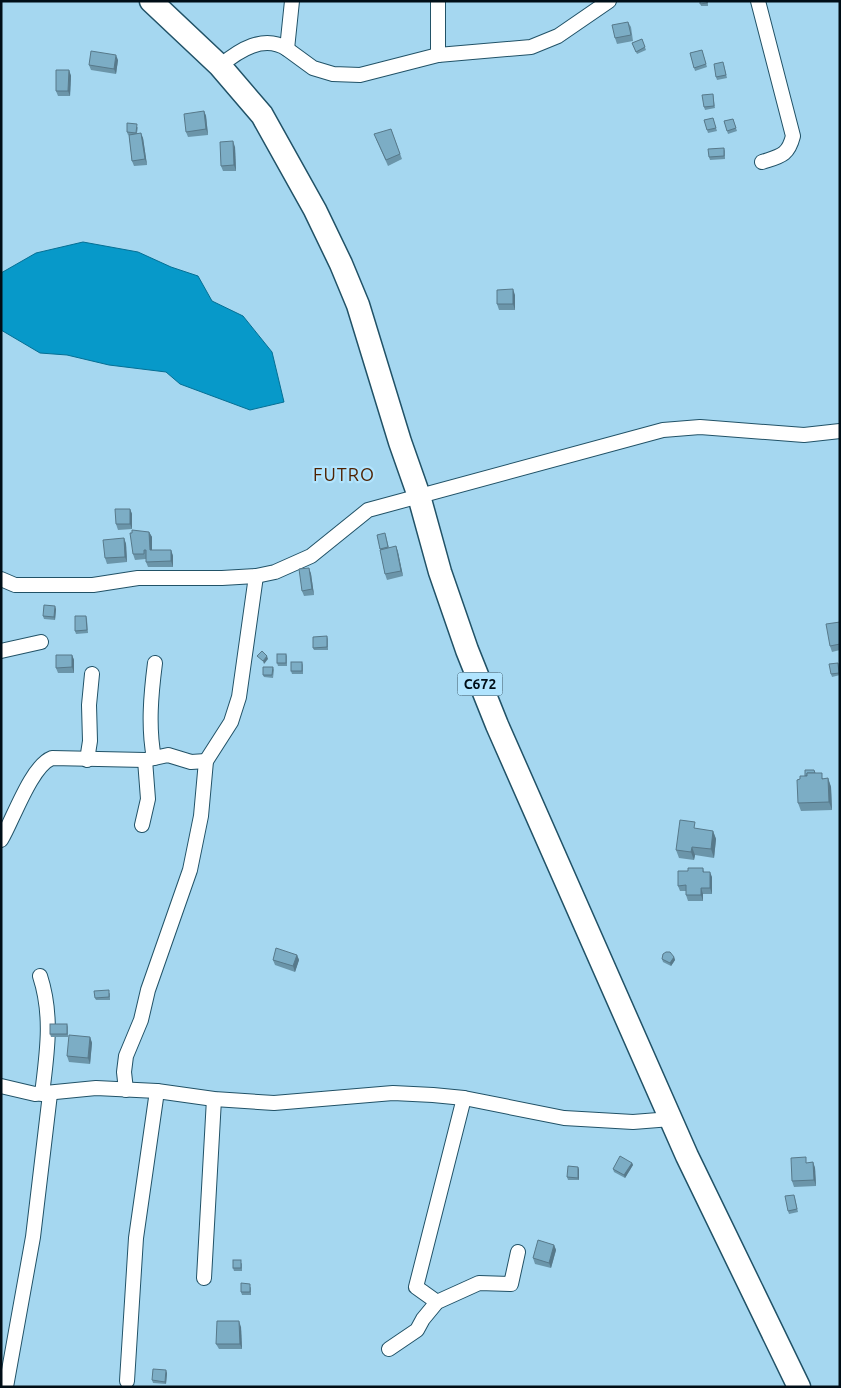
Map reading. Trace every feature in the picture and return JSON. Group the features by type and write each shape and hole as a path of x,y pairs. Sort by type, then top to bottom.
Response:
{"main road":[{"name":"C672","path":"150,1 220,66 262,115 315,210 341,264 358,305 400,442 419,496 440,572 487,700 671,1119 799,1387"}],"street":[{"path":"287,49 292,1"},
{"path":"438,1 438,55"},
{"path":"220,66 251,46 270,42 287,49 313,68 342,75 360,75 382,71 438,55 531,47 558,36 609,1"},
{"path":"758,1 793,136 790,148 782,156 762,162"},
{"path":"1,579 15,585 93,585 138,578 256,576 275,572 311,556 368,510 662,430 700,427 804,435 840,431"},
{"path":"126,1090 124,1072 126,1056 141,1020 148,990 190,870 201,816 206,761 231,722 239,697 256,576"},
{"path":"1,650 41,642"},
{"path":"142,825 148,799 151,692 155,663"},
{"path":"87,760 90,741 89,705 92,674"},
{"path":"1,840 35,775 46,761 52,758 87,760 149,759 168,755 191,762 206,761"},
{"path":"6,1387 34,1228 46,1094 49,1012 40,976"},
{"path":"1,1086 46,1094 96,1088 157,1091 214,1099 274,1102 393,1094 464,1098 564,1118 633,1122 671,1119"},
{"path":"127,1381 136,1238 157,1091"},
{"path":"437,1302 416,1287 464,1098"},
{"path":"204,1278 214,1099"},
{"path":"389,1349 417,1330 423,1319 437,1302 479,1283 511,1284 518,1252"}],"water":[{"path":"83,242 138,252 171,267 198,276 212,301 243,316 272,352 284,402 250,410 180,384 166,372 109,365 67,355 40,353 1,330 1,273 36,253"}],"building":[{"path":"700,1 707,1 707,3 700,4"},
{"path":"628,22 631,35 615,38 612,25"},
{"path":"642,39 645,47 636,52 632,43"},
{"path":"702,50 706,64 694,68 690,53"},
{"path":"91,51 116,55 114,69 89,65"},
{"path":"723,62 726,75 716,77 714,64"},
{"path":"56,70 69,70 68,91 56,91"},
{"path":"713,94 714,106 704,107 702,95"},
{"path":"204,111 206,129 186,132 184,114"},
{"path":"713,118 716,128 707,130 704,120"},
{"path":"733,119 736,128 727,131 724,121"},
{"path":"127,123 137,124 136,133 127,132"},
{"path":"391,129 400,154 386,160 374,134"},
{"path":"141,133 145,159 132,161 129,135"},
{"path":"233,141 234,165 221,166 220,142"},
{"path":"724,148 724,156 709,157 708,149"},
{"path":"513,289 513,304 497,304 497,290"},
{"path":"115,509 130,509 130,524 116,524"},
{"path":"132,530 149,532 150,550 171,550 171,561 146,562 146,550 144,550 144,554 133,554 130,533 132,533"},
{"path":"385,533 388,547 380,549 377,535"},
{"path":"124,538 125,557 105,558 103,540"},
{"path":"396,546 401,571 385,574 380,550"},
{"path":"309,568 312,589 302,591 299,569"},
{"path":"44,605 55,606 54,617 43,616"},
{"path":"75,616 86,616 87,630 75,631"},
{"path":"840,622 840,644 830,646 826,624"},
{"path":"327,636 327,647 313,648 313,637"},
{"path":"262,651 267,656 263,661 257,656"},
{"path":"277,654 286,654 286,663 277,663"},
{"path":"56,655 72,655 72,667 56,668"},
{"path":"291,662 302,662 302,671 291,671"},
{"path":"838,663 839,673 831,674 829,664"},
{"path":"263,667 273,667 272,675 263,675"},
{"path":"805,770 814,770 815,773 807,773 807,776 805,776"},
{"path":"807,773 822,773 822,779 828,778 829,802 798,803 797,780 800,779 800,776 807,776"},
{"path":"680,820 695,822 694,828 713,831 711,849 692,847 691,852 676,850"},
{"path":"688,868 703,868 703,872 710,872 710,888 701,888 701,895 686,895 686,885 678,886 678,871 688,871"},
{"path":"276,948 297,955 293,966 273,960"},
{"path":"670,952 674,957 670,963 662,959 663,954"},
{"path":"109,990 109,997 95,998 94,991"},
{"path":"50,1024 67,1024 67,1034 50,1034"},
{"path":"69,1035 90,1037 88,1058 67,1056"},
{"path":"620,1156 632,1163 624,1175 613,1169"},
{"path":"806,1157 806,1163 813,1162 814,1180 792,1181 791,1158"},
{"path":"568,1166 578,1167 578,1178 567,1177"},
{"path":"794,1195 797,1209 788,1211 785,1196"},
{"path":"538,1240 554,1245 549,1263 533,1258"},
{"path":"233,1260 241,1260 241,1268 233,1268"},
{"path":"241,1283 250,1284 250,1292 241,1292"},
{"path":"217,1321 239,1321 240,1344 216,1344"},
{"path":"153,1369 166,1370 165,1382 152,1380"}],"district":[{"name":"FUTRO","path":"344,474"}]}
